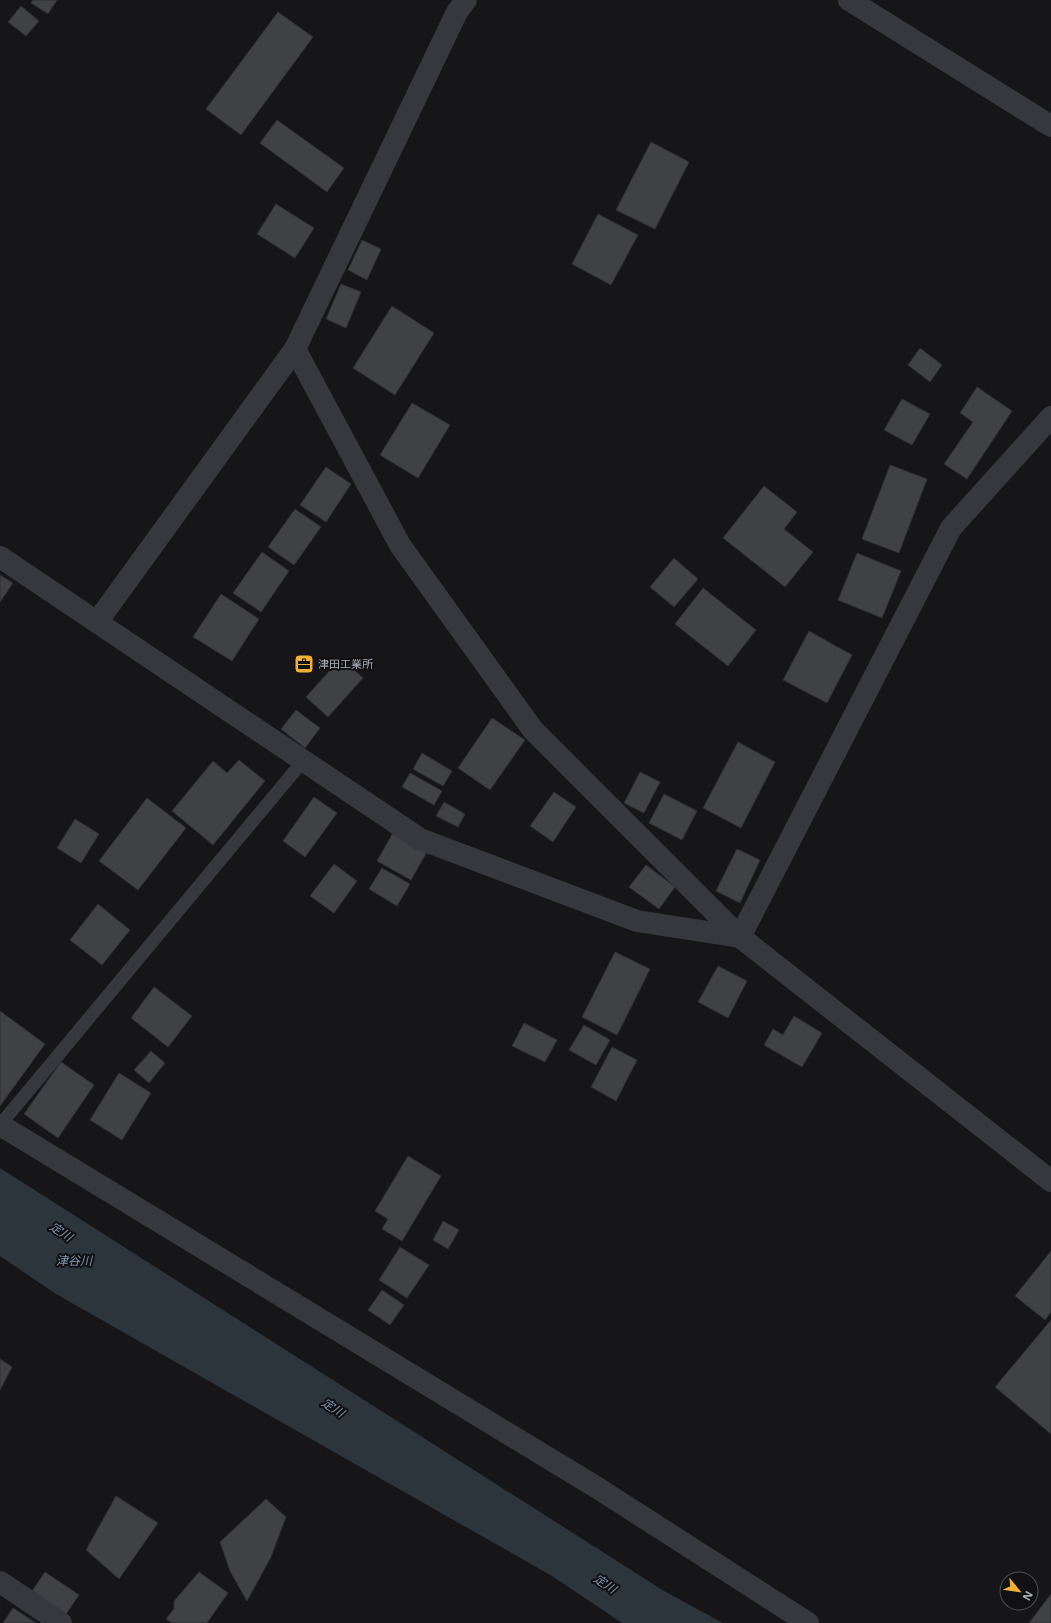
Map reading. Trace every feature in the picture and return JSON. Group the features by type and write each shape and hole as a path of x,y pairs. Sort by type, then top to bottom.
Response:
{"street":[{"path":"97,622 295,349 457,12 466,0"},
{"path":"849,0 1051,126"},
{"path":"295,349 400,545 533,730 740,937 1051,1181"},
{"path":"740,937 951,528 1051,417"},
{"path":"0,557 420,839 637,921 740,937"},
{"path":"0,1125 596,1487 808,1623"},
{"path":"0,1582 60,1623"}],"lane":[{"path":"0,1125 303,761"}],"water":[{"name":"津谷川","path":"0,1168 664,1591 723,1623 622,1623 552,1576 56,1294 0,1256"}],"building":[{"path":"33,0 57,0 48,14 31,3"},
{"path":"21,6 39,21 26,36 8,22"},
{"path":"278,12 313,37 241,135 206,109"},
{"path":"277,120 344,168 327,192 260,143"},
{"path":"651,142 689,162 655,229 616,210"},
{"path":"276,204 314,228 295,258 257,234"},
{"path":"598,214 638,235 611,285 572,264"},
{"path":"362,240 381,249 367,280 348,270"},
{"path":"341,284 361,292 346,328 326,319"},
{"path":"392,306 434,333 395,395 353,368"},
{"path":"920,348 942,365 930,382 908,365"},
{"path":"977,387 1012,411 967,479 944,464 973,422 960,413"},
{"path":"902,399 930,414 912,445 884,430"},
{"path":"412,403 450,425 418,478 380,455"},
{"path":"890,465 927,479 899,553 862,539"},
{"path":"326,467 351,484 326,522 300,505"},
{"path":"764,486 797,512 784,529 813,552 785,587 723,538"},
{"path":"295,509 321,527 294,565 268,547"},
{"path":"262,552 289,571 261,612 233,593"},
{"path":"857,553 901,571 882,618 838,600"},
{"path":"674,558 698,579 674,607 650,587"},
{"path":"0,575 13,583 0,602"},
{"path":"703,588 756,630 728,666 675,624"},
{"path":"221,594 259,619 232,661 193,637"},
{"path":"809,631 852,655 827,703 783,680"},
{"path":"341,658 363,678 328,717 306,697"},
{"path":"296,710 320,728 305,748 281,729"},
{"path":"492,718 525,740 490,790 458,768"},
{"path":"738,742 775,762 741,828 703,808"},
{"path":"422,753 452,771 443,786 413,769"},
{"path":"239,760 265,781 213,845 172,811 213,761 227,773"},
{"path":"640,772 660,782 644,813 624,803"},
{"path":"410,773 442,791 434,805 402,787"},
{"path":"554,792 576,807 553,842 530,826"},
{"path":"664,794 697,811 682,840 649,823"},
{"path":"314,797 337,813 305,857 283,841"},
{"path":"147,798 186,828 138,890 99,861"},
{"path":"444,802 465,814 458,827 436,816"},
{"path":"75,819 99,834 81,863 57,848"},
{"path":"394,831 428,850 411,880 377,861"},
{"path":"737,849 760,860 740,903 716,891"},
{"path":"334,864 357,881 334,913 310,896"},
{"path":"646,865 675,887 659,909 629,887"},
{"path":"382,868 410,884 397,906 369,889"},
{"path":"98,904 130,930 102,965 70,940"},
{"path":"615,952 650,969 617,1035 582,1017"},
{"path":"718,966 747,981 728,1018 698,1002"},
{"path":"154,987 192,1016 168,1047 131,1018"},
{"path":"0,1011 45,1044 0,1106"},
{"path":"794,1016 822,1033 802,1067 764,1045 773,1029 783,1035"},
{"path":"524,1023 557,1040 545,1062 512,1046"},
{"path":"584,1025 610,1040 596,1065 569,1050"},
{"path":"612,1047 637,1060 616,1101 591,1087"},
{"path":"151,1051 165,1063 149,1083 134,1070"},
{"path":"61,1062 94,1085 58,1138 24,1114"},
{"path":"119,1073 151,1093 122,1140 90,1120"},
{"path":"408,1156 441,1176 402,1241 382,1229 388,1219 375,1211"},
{"path":"443,1221 459,1230 448,1249 433,1240"},
{"path":"400,1247 429,1265 407,1298 379,1280"},
{"path":"1051,1251 1051,1312 1045,1320 1015,1296"},
{"path":"382,1290 404,1305 390,1325 368,1310"},
{"path":"1051,1320 1051,1434 995,1387"},
{"path":"0,1359 12,1367 0,1390"},
{"path":"116,1496 158,1523 119,1579 86,1550"},
{"path":"266,1499 286,1517 271,1557 247,1601 230,1571 220,1542"},
{"path":"45,1572 79,1595 66,1614 32,1591"},
{"path":"199,1572 228,1593 207,1623 172,1623 166,1619 174,1609 174,1601"},
{"path":"1051,1594 1051,1623 1029,1623"},
{"path":"13,1608 36,1623 3,1623"}],"place":[{"name":"津田工業所","path":"304,664"}],"water label":[{"name":"定川","path":"61,1232"},
{"name":"定川","path":"333,1408"},
{"name":"定川","path":"605,1584"}]}
